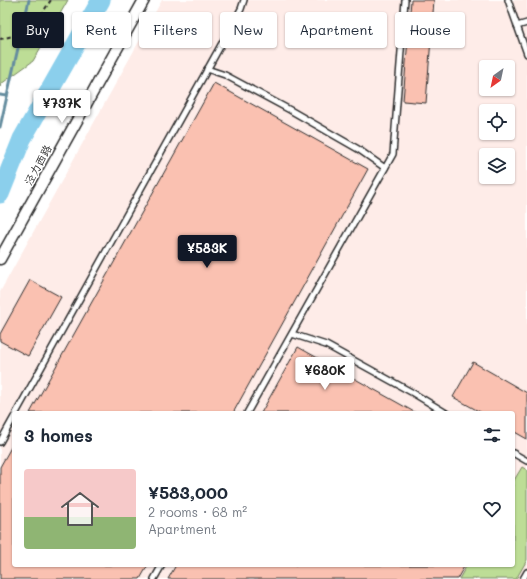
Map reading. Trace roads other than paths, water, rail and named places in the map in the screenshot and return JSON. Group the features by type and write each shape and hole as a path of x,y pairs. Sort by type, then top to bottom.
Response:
{"street":[{"name":"泾力西路","path":"0,259 144,0"}],"lane":[{"path":"17,411 241,9 244,0"},
{"path":"248,411 393,154 405,0"},
{"path":"508,0 527,54"},
{"path":"517,26 527,23"},
{"path":"207,69 225,75 358,148 385,168"},
{"path":"292,334 326,345 443,411"},
{"path":"0,442 12,421"},
{"path":"515,454 527,461"},
{"path":"154,579 161,567"},
{"path":"523,579 527,572"}],"waterway":[{"path":"0,127 29,0"},
{"path":"0,194 22,139 101,0"},
{"path":"0,95 7,96"}]}
